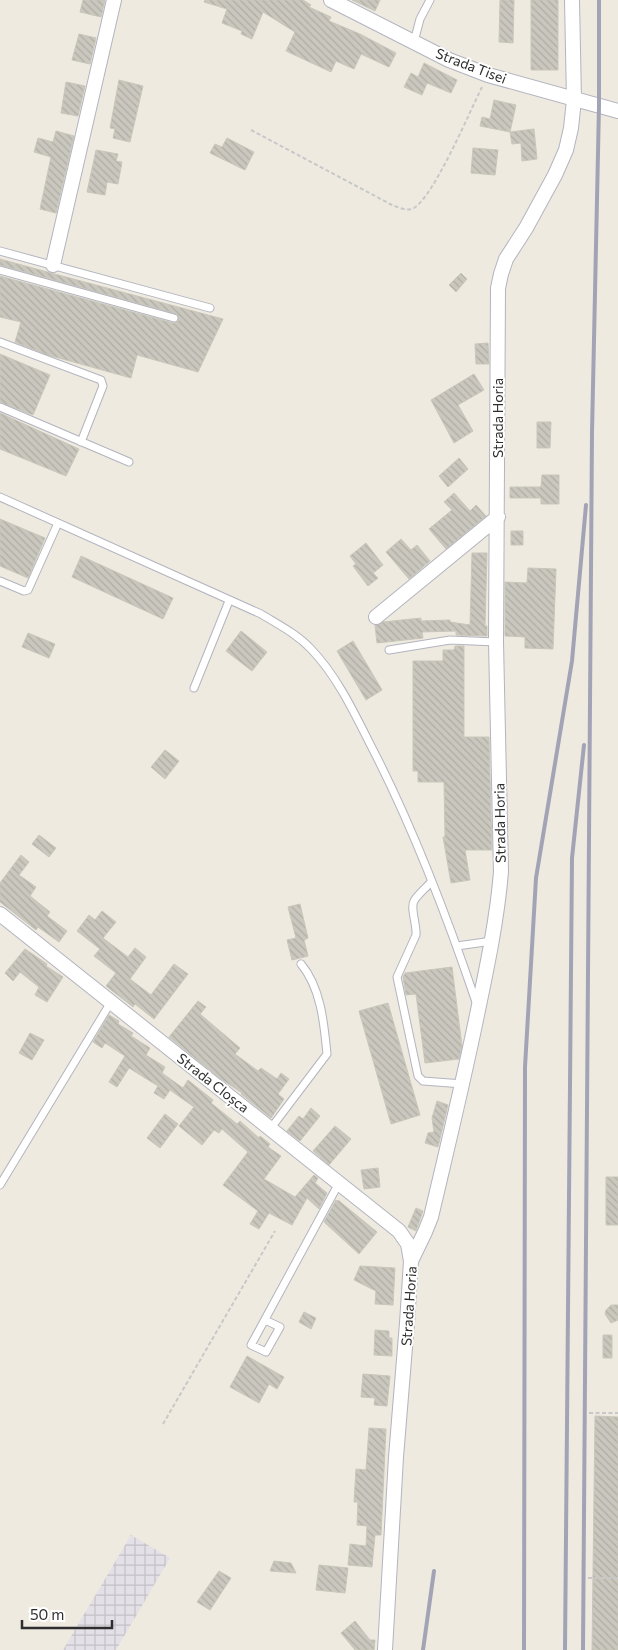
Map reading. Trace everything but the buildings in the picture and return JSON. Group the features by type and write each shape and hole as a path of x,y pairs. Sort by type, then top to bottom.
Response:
{"street":[{"path":"53,265 114,0"},
{"name":"Strada Tisei","path":"332,0 449,60 488,75 618,111"},
{"name":"Strada Horia","path":"385,1650 396,1457 408,1323 411,1261 431,1216 463,1084 493,941 501,872 496,642 498,288 500,274 506,259 534,215 566,150 574,100 572,0"},
{"path":"376,617 498,517"},
{"name":"Strada Cloșca","path":"0,914 399,1230 408,1244 411,1261"}],"lane":[{"path":"414,43 420,19 430,0"},
{"path":"0,251 210,308"},
{"path":"0,270 174,318"},
{"path":"0,342 101,380 103,386 81,442"},
{"path":"0,407 129,462"},
{"path":"0,497 261,614 290,630 311,649 337,682 389,780 457,946 478,1011"},
{"path":"0,581 24,591 28,590 58,523"},
{"path":"194,688 229,601"},
{"path":"389,650 450,640 496,642"},
{"path":"432,882 414,901 416,934 397,977 418,1076 423,1081 463,1084"},
{"path":"457,946 493,941"},
{"path":"271,1128 327,1054 316,987 301,964"},
{"path":"0,1185 111,1002"},
{"path":"265,1320 280,1327 266,1352 251,1345 339,1183"}],"path":[{"path":"251,130 392,205 407,210 413,209 426,197 436,180 488,75"},
{"path":"163,1424 275,1231"},
{"path":"589,1413 618,1413"},
{"path":"588,1578 618,1578"}],"shaded area":[{"path":"131,1535 170,1558 116,1650 63,1650"}],"railway":[{"path":"583,1650 592,433 599,106 599,0"},
{"path":"524,1650 525,1067 536,878 572,661 586,505"},
{"path":"565,1650 572,858 584,745"},
{"path":"423,1650 434,1571"}]}
